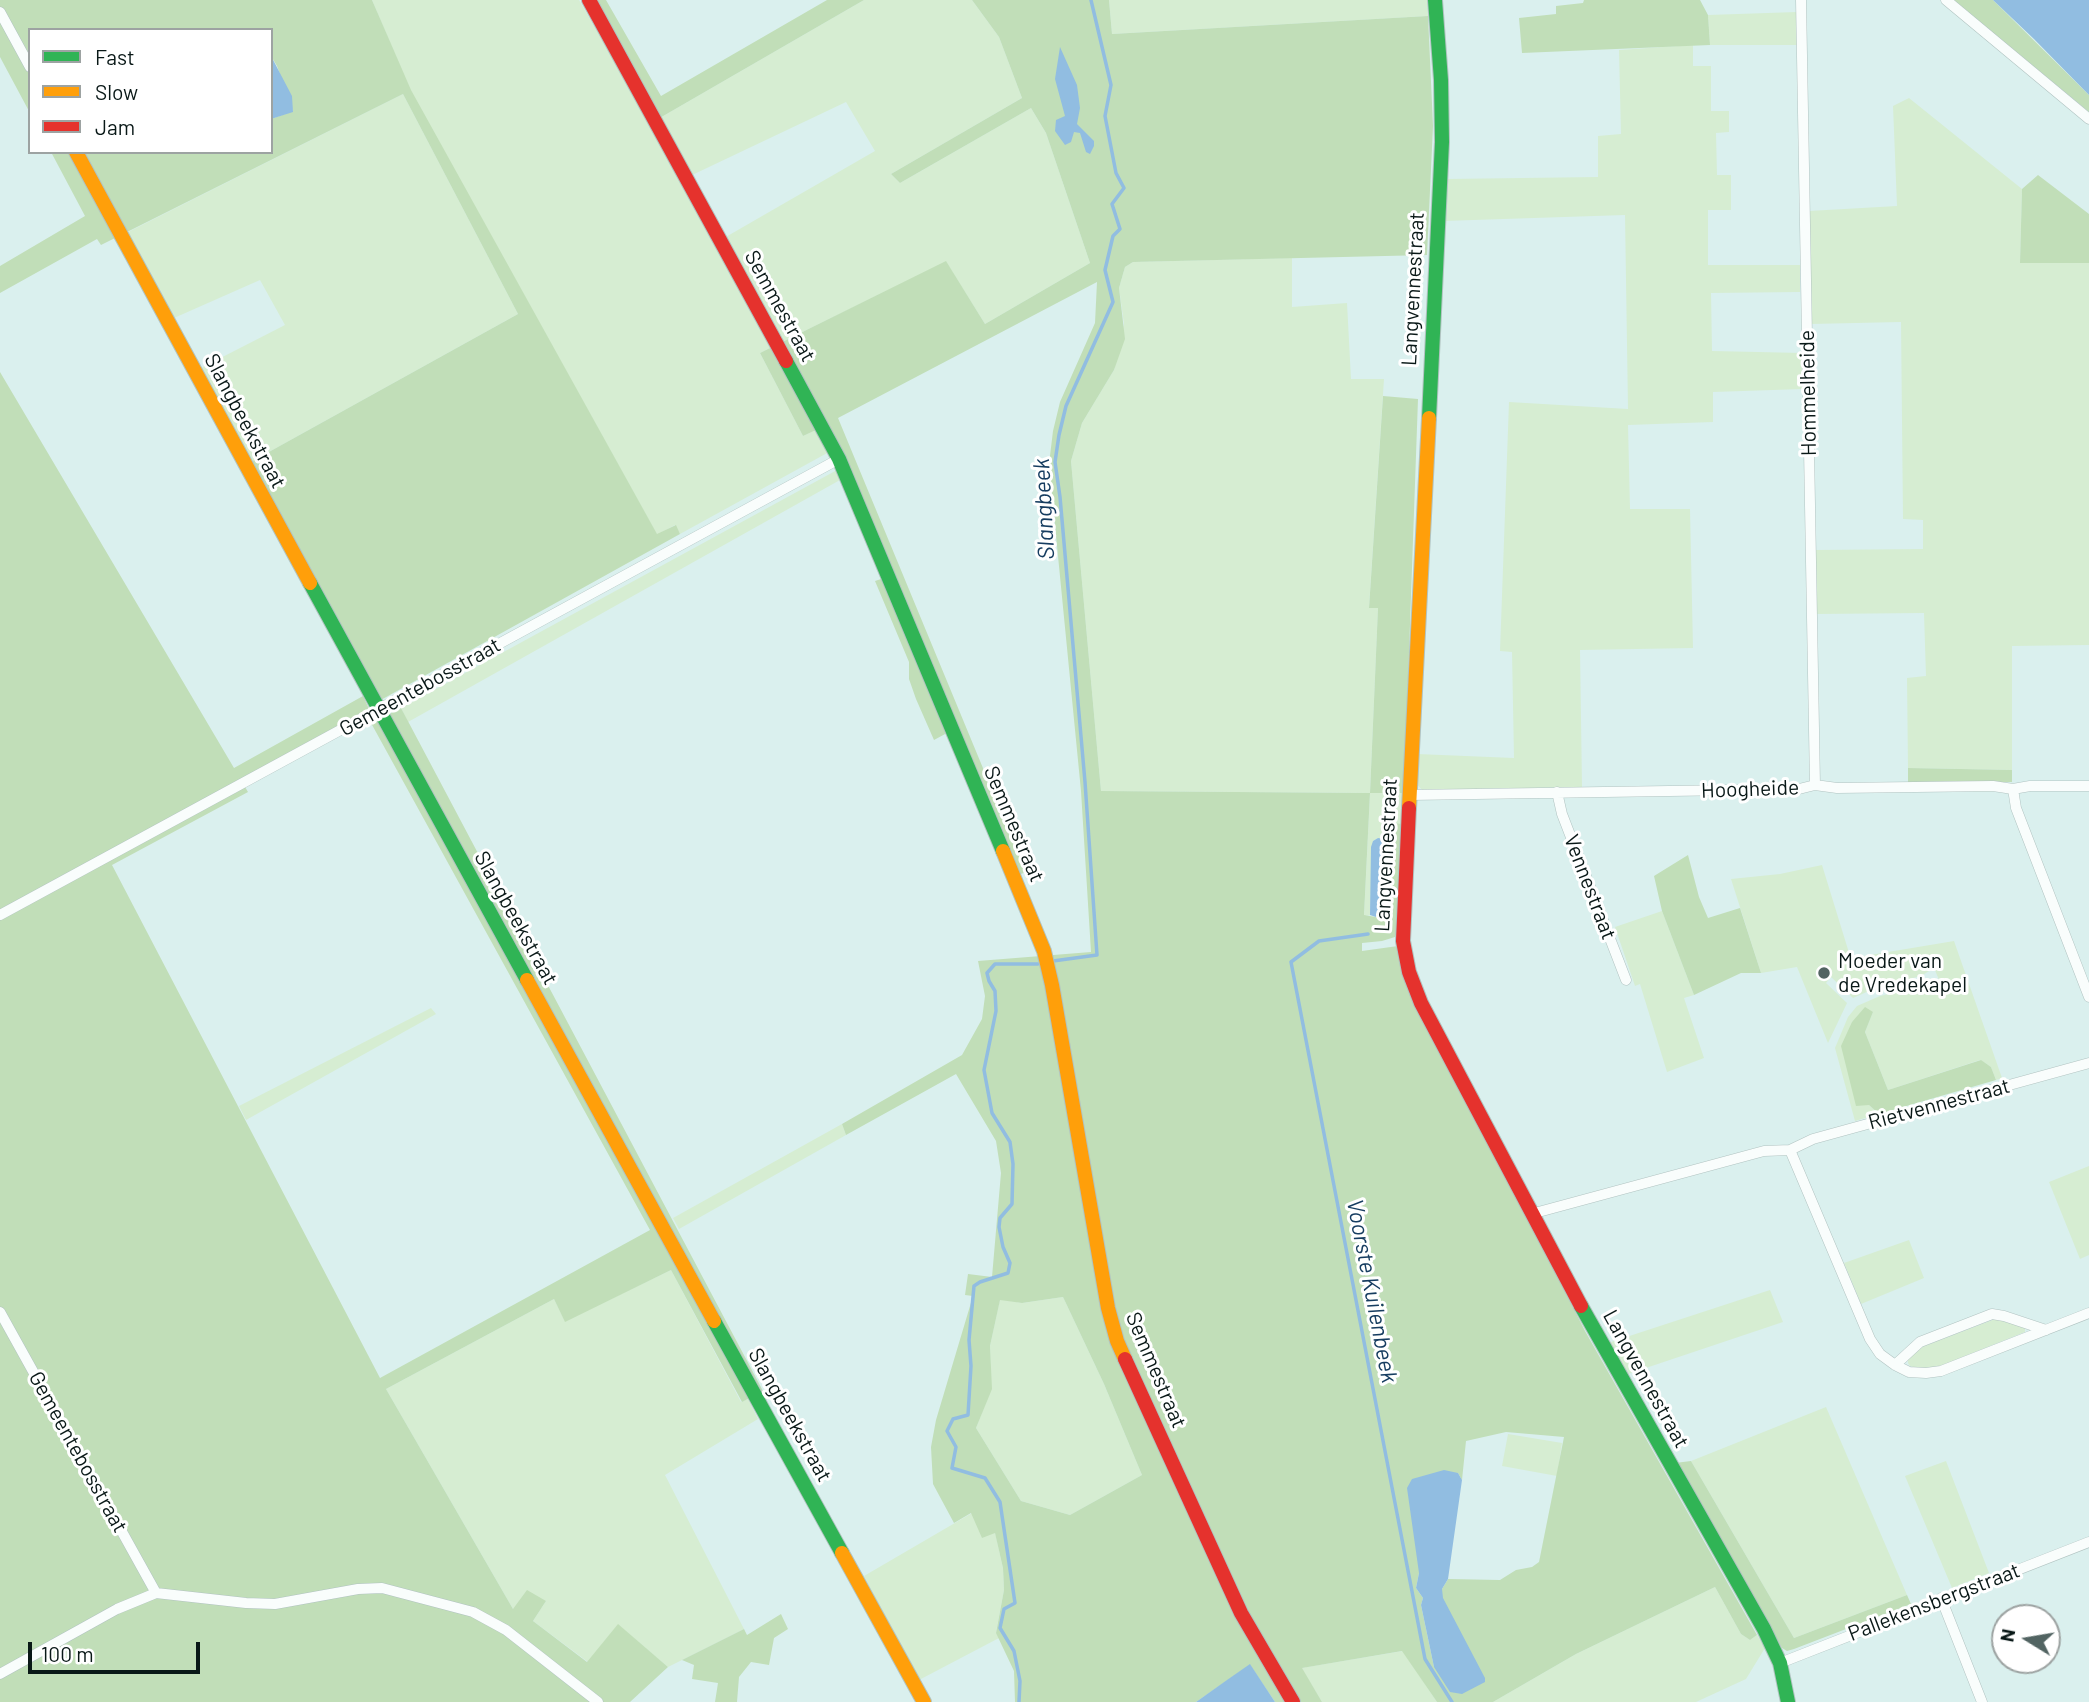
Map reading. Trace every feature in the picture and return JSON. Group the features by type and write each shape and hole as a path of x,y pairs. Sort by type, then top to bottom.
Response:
{"street":[{"name":"Semmestraat","path":"589,0 839,459 1044,951 1108,1308 1117,1341 1241,1613 1293,1702"},
{"name":"Langvennestraat","path":"1435,0 1442,142 1423,486 1403,941 1409,972 1421,1003 1531,1214 1624,1384 1764,1629 1780,1663 1788,1702"},
{"name":"Hommelheide","path":"1801,0 1815,785"},
{"path":"1946,0 2089,119"},
{"path":"0,12 28,63"},
{"name":"Slangbeekstraat","path":"77,154 377,710 924,1702"},
{"name":"Gemeentebosstraat","path":"0,915 839,459"},
{"name":"Hoogheide","path":"1410,795 1799,789 1815,785 1837,788 1993,786 2013,789 2030,786 2089,786"},
{"path":"2013,789 2016,808 2089,997"},
{"name":"Vennestraat","path":"1557,792 1562,814 1626,980"},
{"name":"Rietvennestraat","path":"1531,1214 1764,1151 1790,1150 1813,1139 2089,1063"},
{"path":"1790,1150 1870,1339 1880,1354 1895,1365 1909,1371 1941,1371 2089,1313"},
{"name":"Gemeentebosstraat","path":"0,1312 156,1593"},
{"path":"1895,1365 1920,1342 1992,1314 2046,1330"},
{"name":"Pallekensbergstraat","path":"1780,1663 2089,1542"},
{"path":"0,1674 117,1609 156,1593 275,1604 358,1589 382,1588 473,1612 506,1630 598,1702"},
{"path":"1941,1598 1982,1702"}],"green space":[{"path":"0,0 372,0 411,90 657,534 676,525 680,534 379,701 249,463 518,314 403,94 101,245 97,239 0,293 0,266 85,216 52,154 273,154 273,118 293,111 273,59 273,28 28,28 28,109 0,57"},
{"path":"372,0 579,0 652,126 773,347 760,353 803,436 817,429 829,452 680,534 675,525 657,535 410,90"},
{"path":"594,0 606,0 661,96 827,0 864,0 658,119"},
{"path":"864,0 972,0 999,37 1022,98 891,174 900,183 1031,108 1046,133 1090,263 985,324 946,262 780,343 724,238 875,151 846,102 690,176 658,119"},
{"path":"972,0 1109,0 1112,34 1428,16 1433,126 1427,255 1133,262 1125,267 1119,288 1125,339 1114,370 1082,423 1071,461 1101,791 1370,793 1364,915 1376,917 1388,897 1392,823 1402,824 1397,932 1395,937 1362,943 1362,951 1398,946 1528,1219 1585,1331 1757,1635 1750,1640 1741,1634 1715,1587 1576,1654 1493,1702 1437,1702 1402,1651 1302,1668 1322,1702 1275,1702 1250,1665 1196,1702 1015,1702 1014,1671 996,1633 1004,1590 1003,1568 995,1533 982,1538 971,1513 954,1523 933,1484 931,1447 936,1420 973,1296 965,1295 968,1274 992,1277 1001,1173 996,1141 956,1074 846,1135 842,1124 962,1055 982,1019 985,996 978,961 1091,952 1081,791 1049,464 1060,402 1095,323 1097,282 838,418 1026,872 1011,878 947,733 934,740 916,699 909,679 909,662 875,581 884,578 829,452 818,429 803,436 760,353 946,261 985,324 1090,263 1046,133 1031,108 900,183 891,174 1022,98 999,37","holes":["1063,1297 1104,1384 1142,1475 1070,1515 1021,1501 976,1428 992,1389 990,1346 1000,1300 1022,1303","1506,1432 1564,1437 1539,1562 1532,1567 1516,1570 1500,1580 1448,1579 1442,1589 1434,1667 1421,1605 1423,1598 1416,1588 1419,1573 1458,1473 1462,1480 1466,1441"]},
{"path":"1109,0 1427,0 1428,16 1112,34"},
{"path":"1584,0 1700,0 1708,15 1710,45 1522,53 1519,18 1556,14 1556,6 1583,3"},
{"path":"1953,0 1993,0 2089,95 2089,112"},
{"path":"1797,12 1797,45 1710,45 1708,15"},
{"path":"1693,45 1693,66 1711,66 1711,111 1729,111 1729,132 1716,133 1717,175 1731,175 1731,210 1708,210 1708,265 1800,265 1800,292 1711,293 1712,351 1803,353 1803,389 1713,392 1713,422 1628,425 1630,509 1690,509 1693,648 1580,650 1582,787 1422,790 1416,783 1417,754 1514,758 1512,652 1500,651 1509,402 1628,409 1625,215 1443,221 1446,179 1598,177 1598,136 1621,134 1619,50"},
{"path":"403,94 518,314 249,463 199,369 285,325 260,280 174,318 126,233"},
{"path":"1909,98 2022,189 2020,263 2089,263 2089,645 2012,646 2012,770 1908,768 1907,678 1926,676 1924,613 1815,614 1814,550 1923,549 1923,520 1903,519 1901,322 1810,324 1809,211 1897,206 1893,106"},
{"path":"2038,175 2089,214 2089,263 2020,263 2022,189"},
{"path":"1292,258 1292,307 1347,303 1351,379 1384,379 1369,607 1378,608 1370,792 1404,793 1402,824 1392,824 1390,846 1383,839 1373,841 1370,915 1364,916 1370,793 1101,791 1071,461 1082,423 1114,370 1124,324 1119,288 1125,267 1133,262"},
{"path":"0,372 234,768 363,696 369,709 241,780 248,792 112,865 380,1378 650,1230 371,723 401,708 763,1391 742,1402 671,1270 565,1322 554,1299 386,1389 513,1609 527,1590 546,1601 533,1621 587,1662 618,1624 668,1667 630,1702 0,1702"},
{"path":"1383,396 1418,399 1404,793 1370,793 1378,608 1369,608"},
{"path":"837,470 840,480 408,722 401,708"},
{"path":"1908,768 2012,770 2012,782 1908,783"},
{"path":"1688,855 1699,897 1708,918 1740,908 1761,973 1741,973 1694,995 1662,911 1654,876"},
{"path":"1822,865 1850,956 1954,941 2002,1078 1996,1080 1991,1067 1980,1060 1888,1090 1865,1032 1873,1012 1852,1022 1869,1105 1879,1114 1855,1121 1835,1048 1848,1017 1857,1006 1880,996 1940,982 1934,968 1921,976 1878,987 1853,998 1831,977 1826,983 1847,1003 1828,1043 1797,967 1761,973 1731,879 1780,874"},
{"path":"1662,911 1694,995 1684,998 1704,1058 1667,1072 1640,984 1635,986 1615,927"},
{"path":"1865,1007 1873,1012 1865,1032 1888,1090 1981,1060 1991,1067 1996,1080 1879,1114 1869,1105 1856,1106 1841,1046 1852,1022"},
{"path":"431,1008 436,1014 246,1120 239,1106"},
{"path":"842,1124 846,1135 679,1229 673,1218"},
{"path":"2089,1166 2089,1255 2080,1259 2049,1182"},
{"path":"1909,1240 1924,1278 1861,1304 1844,1263"},
{"path":"671,1270 741,1402 748,1399 758,1419 665,1475 744,1629 668,1667 618,1625 588,1662 533,1621 546,1601 513,1609 386,1389 554,1299 565,1321"},
{"path":"1770,1290 1783,1322 1625,1375 1608,1343"},
{"path":"1063,1297 1104,1384 1142,1475 1070,1515 1021,1501 976,1428 991,1389 990,1346 1000,1299 1022,1303"},
{"path":"1995,1319 2025,1327 2025,1332 1938,1367 1919,1369 1908,1363 1908,1359 1919,1348"},
{"path":"1826,1407 1907,1595 1794,1638 1691,1461"},
{"path":"1508,1434 1562,1443 1557,1476 1502,1466"},
{"path":"1691,1461 1794,1638 1907,1595 1911,1604 1794,1649 1787,1651 1782,1648 1675,1463"},
{"path":"1946,1461 1989,1573 1952,1588 1905,1476"},
{"path":"972,1513 995,1532 1003,1568 1004,1590 996,1632 999,1638 919,1680 864,1576"},
{"path":"1715,1587 1741,1634 1750,1640 1757,1635 1765,1648 1746,1679 1696,1702 1493,1702 1576,1654"},
{"path":"781,1614 788,1629 774,1638 769,1665 751,1662 739,1677 737,1702 715,1702 718,1683 692,1679 694,1665 682,1660 744,1629 747,1635"},
{"path":"1403,1651 1437,1702 1322,1702 1301,1668"}],"water":[{"path":"1993,0 2089,0 2089,95 2034,39"},
{"path":"1060,47 1077,85 1080,108 1077,124 1094,141 1090,154 1086,152 1080,133 1074,132 1071,142 1065,145 1055,131 1056,120 1065,116 1055,79"},
{"path":"273,60 292,96 293,112 273,118"},
{"path":"1384,839 1390,846 1388,897 1383,911 1376,917 1370,915 1371,847 1373,841"},
{"path":"1444,1470 1458,1473 1462,1480 1448,1579 1442,1589 1443,1598 1485,1678 1485,1682 1462,1694 1450,1692 1434,1667 1421,1605 1423,1598 1416,1588 1419,1573 1407,1488 1412,1479"},
{"path":"1250,1664 1275,1702 1196,1702 1227,1680"}],"waterway":[{"name":"Slangbeek","path":"1053,961 1097,955 1085,782 1055,462 1066,406 1113,302 1105,270 1113,236 1120,229 1112,204 1124,188 1116,173 1105,116 1111,85 1091,0"},
{"name":"Voorste Kuilenbeek","path":"1368,934 1319,941 1291,962 1425,1659 1452,1702"},
{"name":"Slangbeek","path":"1019,1702 1020,1681 1014,1651 1000,1628 1004,1609 1015,1603 1000,1502 985,1478 952,1468 956,1447 947,1431 953,1419 968,1415 971,1366 969,1340 974,1286 1008,1273 1010,1263 999,1227 1000,1218 1012,1204 1013,1164 1010,1142 992,1113 984,1070 996,1011 995,991 987,973 995,964 1038,964"}],"traffic: fast":[{"path":"1429,418 1442,142 1435,0"},
{"path":"786,361 839,459 1003,851"},
{"path":"310,583 527,980"},
{"path":"1581,1306 1764,1629 1780,1663 1788,1702"},
{"path":"714,1321 842,1553"}],"traffic: slow":[{"path":"77,154 310,583"},
{"path":"1409,808 1429,418"},
{"path":"1003,851 1044,951 1108,1308 1125,1359"},
{"path":"527,980 714,1321"},
{"path":"842,1553 924,1702"}],"traffic: jam":[{"path":"589,0 786,361"},
{"path":"1409,808 1403,941 1409,972 1421,1003 1581,1306"},
{"path":"1125,1359 1241,1613 1293,1702"}],"place":[{"name":"Moeder van de Vredekapel","path":"1824,973"}]}
